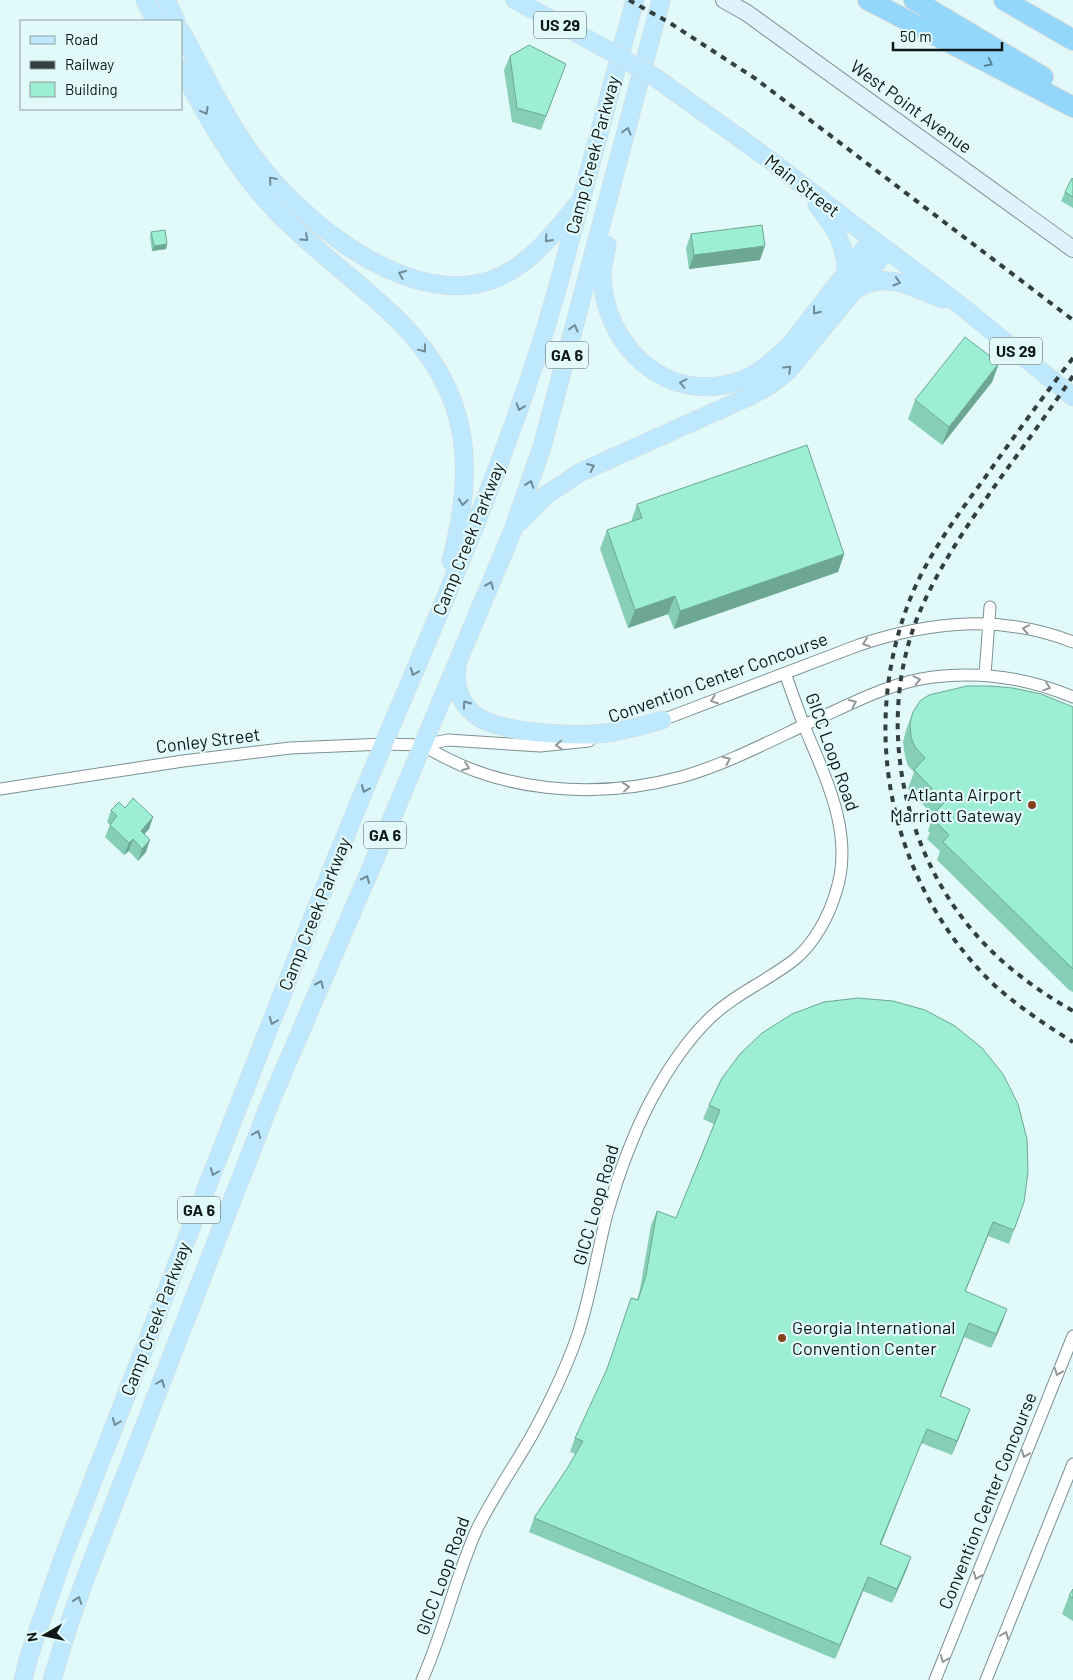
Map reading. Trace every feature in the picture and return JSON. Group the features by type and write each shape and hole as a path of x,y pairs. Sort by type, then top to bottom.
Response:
{"highway":[{"path":"868,0 1073,107"},
{"path":"914,0 1073,95"},
{"path":"1004,0 1073,40"}],"main road":[{"path":"145,0 155,20"},
{"name":"Main Street","path":"515,0 656,78 960,305 1073,397"},
{"name":"Camp Creek Parkway","path":"23,1680 46,1606 68,1546 330,873 489,492 528,385 553,303 634,0"},
{"name":"Camp Creek Parkway","path":"52,1680 71,1618 87,1575 251,1149 513,530 542,447 661,0"},
{"path":"182,33 233,125 252,155 292,202 315,223 348,246 416,280 441,286 461,286 480,283 498,277 531,257 547,242 580,202"},
{"path":"182,70 237,165 257,191 291,225 402,324 437,368 450,393 459,421 466,475 464,502 458,534 433,627"},
{"path":"615,178 614,208 602,274 609,314 623,342 632,353 651,370 667,379 697,385 724,384 738,381 764,368 791,344 872,240"},
{"path":"793,179 827,219 842,242 846,254 846,273"},
{"path":"513,530 546,495 581,472 769,386 804,353 887,250"},
{"path":"852,293 863,285 876,280 888,280 960,305"},
{"path":"457,664 456,680 463,702 473,713 485,721 542,732 589,734 612,732 662,720"}],"street":[{"name":"West Point Avenue","path":"724,0 755,18 1073,249"},
{"path":"985,675 990,606"},
{"name":"Convention Center Concourse","path":"423,745 448,740 540,746 614,736 890,635 923,628 947,625 989,624 1022,628 1058,636 1073,642"},
{"name":"GICC Loop Road","path":"422,1680 442,1629 463,1563 478,1528 494,1497 531,1437 564,1369 579,1331 616,1184 629,1148 651,1101 691,1038 709,1019 728,1002 797,958 812,940 829,911 837,891 841,868 839,818 785,674"},
{"path":"423,745 442,758 505,780 558,789 596,790 654,784 682,777 708,768 878,692 931,677 985,675 1043,686 1073,697"},
{"name":"Conley Street","path":"0,789 222,756 319,746 423,745"},
{"name":"Convention Center Concourse","path":"935,1680 1073,1336"},
{"path":"986,1680 1073,1464"}],"building":[{"path":"529,45 566,64 546,116 517,108 510,56"},
{"path":"1073,179 1073,197 1065,192"},
{"path":"762,225 765,246 694,255 691,234"},
{"path":"165,230 167,244 154,246 151,232"},
{"path":"965,337 999,363 949,427 915,400"},
{"path":"807,445 844,554 680,611 675,596 635,610 607,530 642,518 637,504"},
{"path":"967,686 1013,688 1041,694 1073,707 1073,969 943,842 949,835 934,820 938,816 935,812 945,802 914,770 925,758 915,747 911,737 910,723 913,712 920,701 929,695"},
{"path":"133,798 153,817 141,831 150,840 142,849 133,839 129,843 110,825 117,816 111,810 119,802 125,808"},
{"name":"Georgia International Convention Center","path":"858,998 893,1001 925,1010 955,1026 982,1048 1003,1074 1018,1104 1027,1139 1028,1172 1024,1202 1014,1230 993,1222 965,1291 1007,1309 996,1334 969,1323 940,1396 970,1409 957,1441 927,1429 880,1544 911,1557 897,1589 868,1577 840,1645 534,1518 583,1441 575,1438 607,1369 631,1298 638,1300 646,1275 657,1211 676,1218 720,1110 709,1105 722,1078 740,1054 762,1033 792,1014 824,1002"},
{"path":"1073,1589 1073,1598 1069,1596"}],"railway":[{"path":"629,0 670,23 756,79 1073,320"},
{"path":"1073,358 956,517 916,585 898,636 888,689 886,742 892,795 905,846 927,895 955,941 991,982 1010,999 1073,1042"},
{"path":"1073,376 965,529 926,598 906,654 899,693 898,734 902,774 910,813 924,851 942,887 964,920 987,947 1028,982 1073,1011"}],"place":[{"name":"Atlanta Airport Marriott Gateway","path":"1032,805"},
{"name":"Georgia International Convention Center","path":"782,1338"}]}
